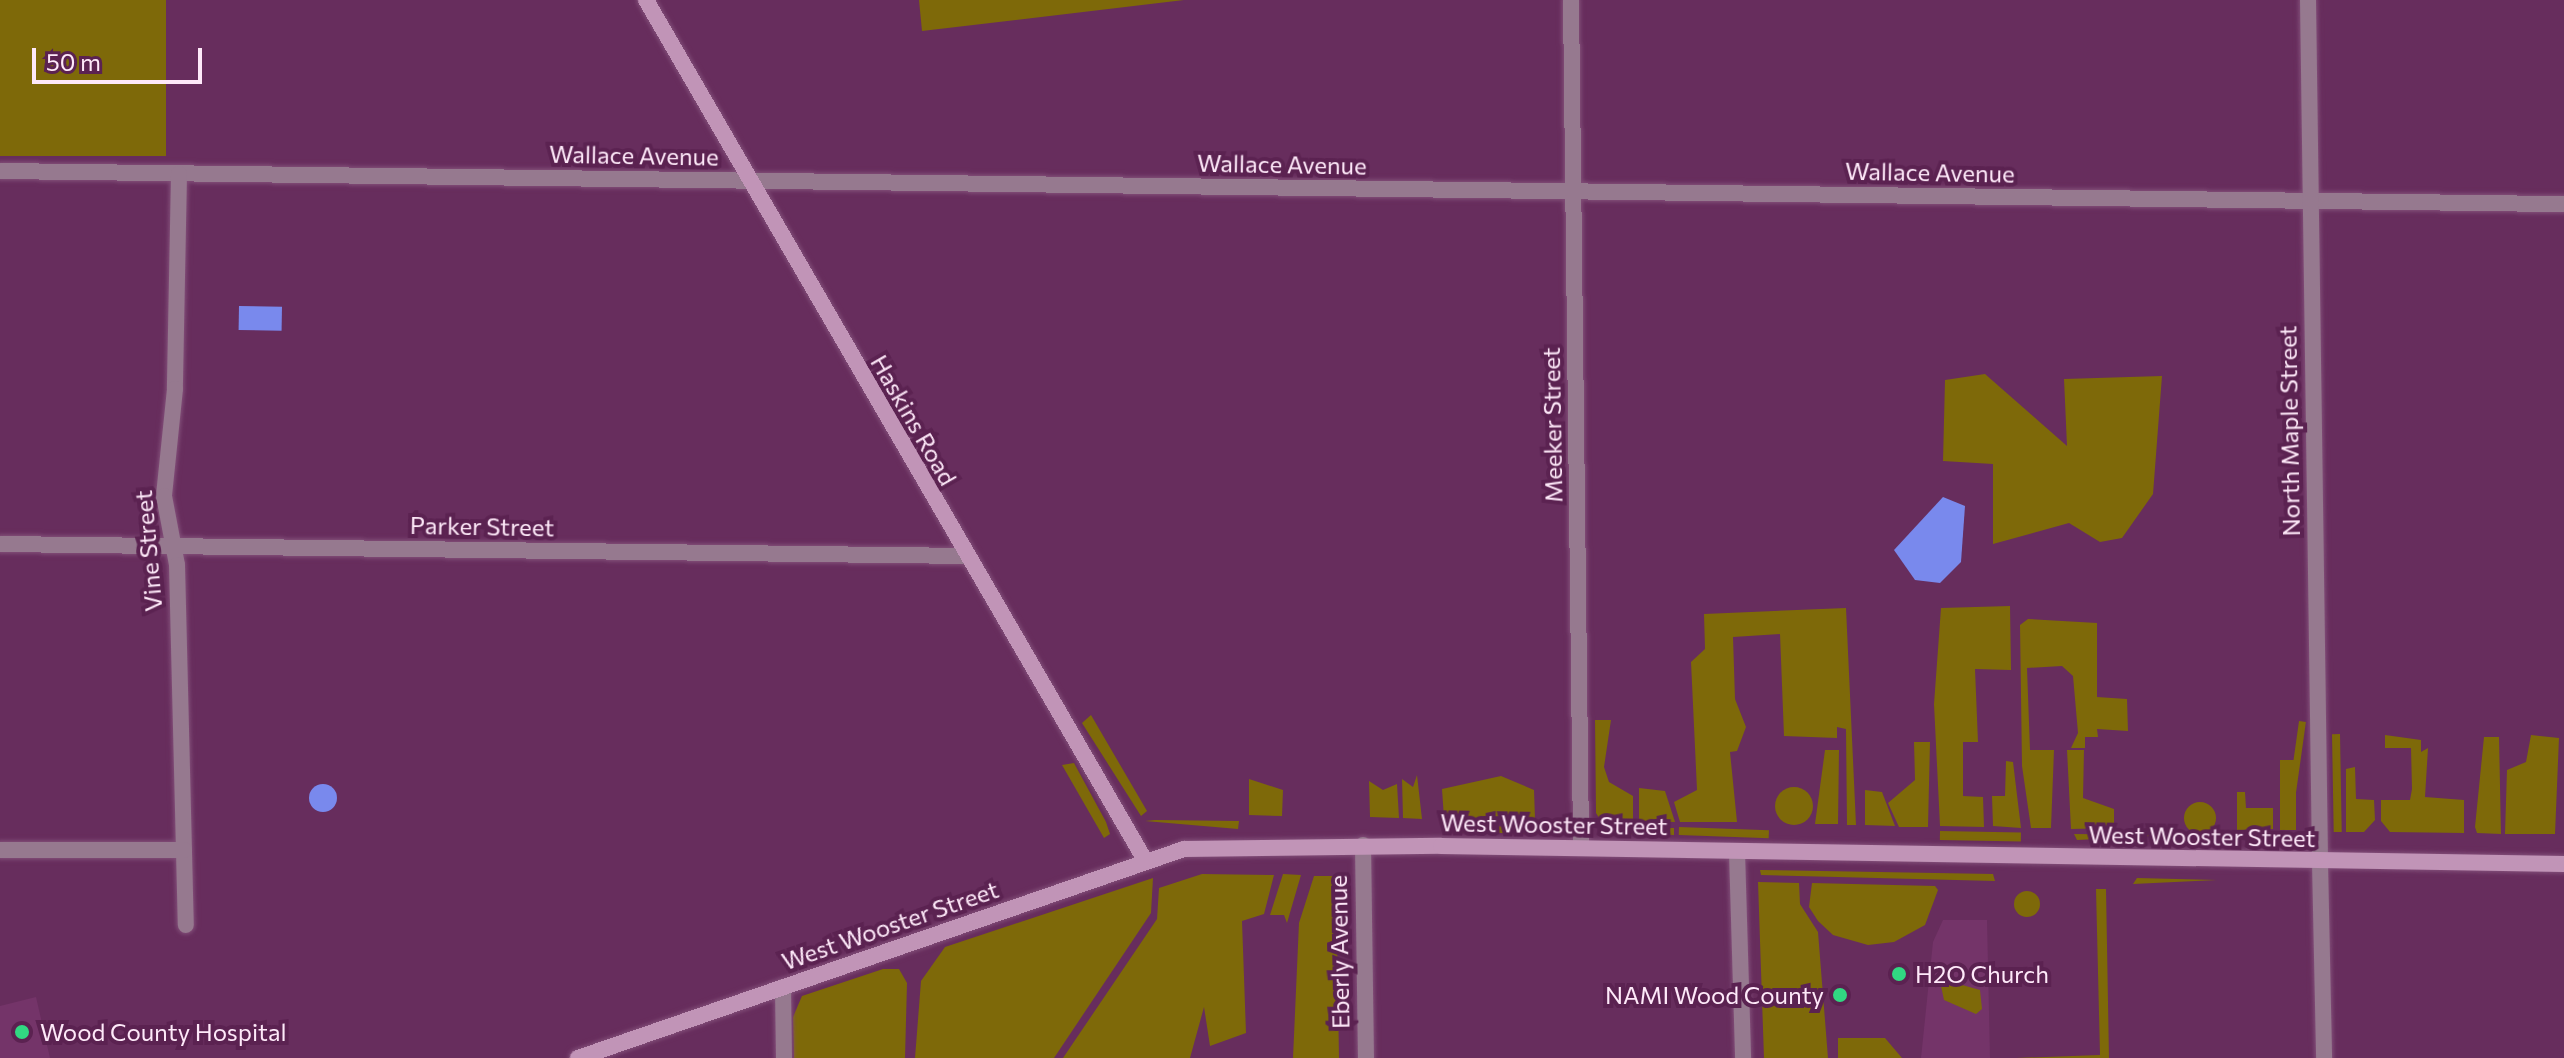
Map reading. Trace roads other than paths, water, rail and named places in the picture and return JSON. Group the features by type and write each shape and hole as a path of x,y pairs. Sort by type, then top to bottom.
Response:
{"main road":[{"name":"Haskins Road","path":"646,0 964,556 1145,860"},
{"name":"West Wooster Street","path":"578,1058 1145,860 1239,844 2564,864"}],"street":[{"name":"Meeker Street","path":"1571,0 1581,848"},
{"name":"North Maple Street","path":"2308,0 2324,1058"},
{"name":"Wallace Avenue","path":"0,171 2564,204"},
{"name":"Vine Street","path":"179,174 175,389 164,496 169,546 177,565 186,925"},
{"name":"Parker Street","path":"0,544 964,556"},
{"name":"Eberly Avenue","path":"1363,845 1366,1058"},
{"path":"0,850 184,850"},
{"path":"1737,852 1743,1058"},
{"path":"783,987 784,1058"}],"water":[{"path":"239,306 282,307 282,331 239,330"},
{"path":"1943,497 1965,506 1961,562 1940,583 1915,580 1894,550"},
{"path":"323,784 333,788 337,798 333,808 323,812 313,808 309,798 313,788"}],"place":[{"name":"H2O Church","path":"1899,974"},
{"name":"NAMI Wood County","path":"1840,995"},
{"name":"Wood County Hospital","path":"22,1032"}]}
